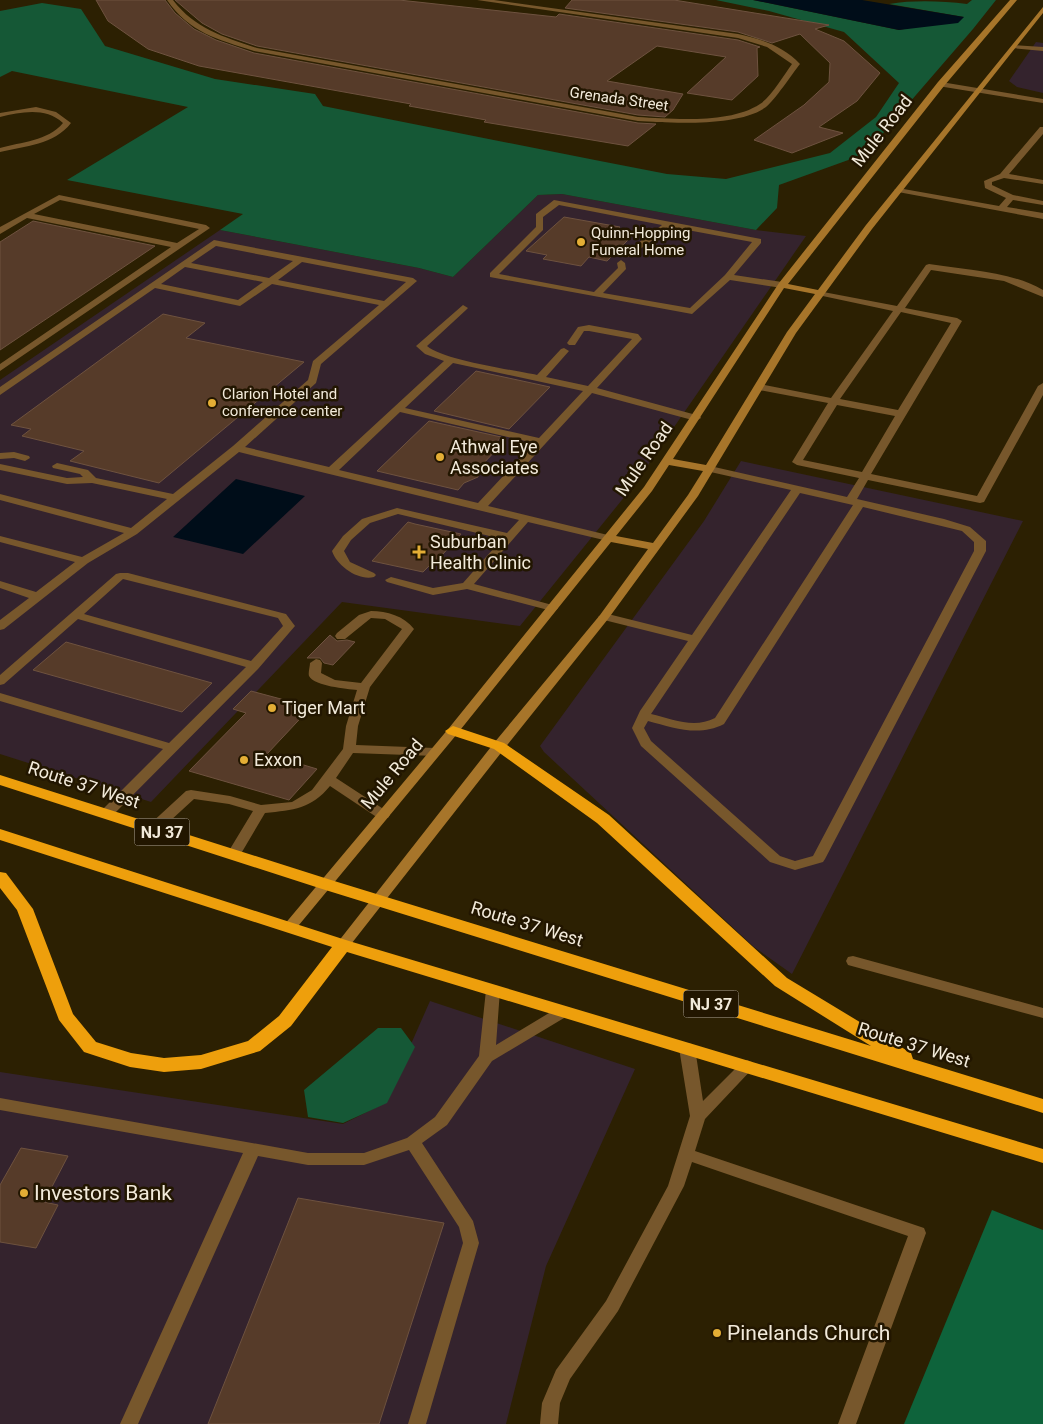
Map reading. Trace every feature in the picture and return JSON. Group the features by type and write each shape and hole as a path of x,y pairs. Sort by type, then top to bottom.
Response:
{"highway":[{"path":"453,731 499,746 603,819 781,982 922,1070"},
{"name":"Route 37 West","path":"0,780 325,884 1043,1106"},
{"path":"0,834 343,945 1043,1156"},
{"path":"0,877 25,909 65,1016 90,1047 130,1060 164,1065 201,1062 254,1046 285,1021 343,945"}],"main road":[{"name":"Mule Road","path":"289,928 436,752 648,489 782,285 942,84 1014,0"},
{"path":"343,945 499,746 604,617 656,548 710,469 760,387 778,352 898,190 1043,9"},
{"path":"782,285 821,293"},
{"path":"667,461 710,469"},
{"path":"608,538 656,548"}],"street":[{"name":"Grenada Street","path":"170,0 189,24 207,34 256,50 638,119 669,121 732,118 764,105 796,64 785,53 772,45 738,36 480,0"},
{"path":"1014,47 1043,49"},
{"path":"942,84 1043,101"},
{"path":"0,115 34,109 43,110 61,116 67,123 62,132 46,139 0,150"},
{"path":"1003,176 1043,129"},
{"path":"1043,182 1003,176 988,181 988,186 1010,197 1043,203"},
{"path":"898,190 1043,216"},
{"path":"0,231 59,197 206,228 0,368"},
{"path":"1002,208 1010,197"},
{"path":"557,202 758,241 728,277 692,312 493,275 540,228 539,216 557,202"},
{"path":"26,215 178,246"},
{"path":"630,254 669,224"},
{"path":"0,392 214,243 413,281 316,363 313,381 237,448 133,532 84,561 0,626"},
{"path":"153,285 240,303 300,260"},
{"path":"596,295 622,269 621,263"},
{"path":"183,264 386,304"},
{"path":"1043,294 1035,287 987,276 929,267 902,308 834,401 797,462 980,500 1043,386"},
{"path":"728,277 782,285"},
{"path":"644,716 701,728 720,722 855,502 865,476 958,321 902,308 821,293"},
{"path":"463,308 421,346 428,352 451,360 592,390 696,418"},
{"path":"480,507 592,390 637,339 634,336 589,328 581,329 572,343"},
{"path":"539,380 564,351"},
{"path":"331,471 451,360"},
{"path":"760,387 901,414"},
{"path":"398,409 542,442"},
{"path":"237,448 331,471 407,501 508,537"},
{"path":"0,456 14,455 25,458"},
{"path":"57,466 84,472 92,480"},
{"path":"0,467 67,481 92,480 175,498"},
{"path":"710,469 876,506 966,529 980,541 980,551 818,859 795,866 775,859 646,743 638,728 695,639 797,489"},
{"path":"0,497 133,532"},
{"path":"370,575 346,565 338,556 338,551 347,538 366,521 407,501 480,507 608,538"},
{"path":"467,586 526,518"},
{"path":"0,539 84,561"},
{"path":"0,681 120,576 128,576 282,616 289,626 254,666 106,814"},
{"path":"391,580 434,592 467,586 552,608"},
{"path":"0,584 38,597"},
{"path":"76,615 254,666"},
{"path":"153,829 191,794 230,800 261,809 295,806 317,793 330,779 349,749 352,726 364,687 408,630 403,622 380,615 366,616 342,636"},
{"path":"604,617 695,639"},
{"path":"316,663 315,675 332,683 364,687"},
{"path":"0,697 172,748"},
{"path":"349,749 436,752"},
{"path":"330,779 382,815"},
{"path":"234,854 261,809"},
{"path":"853,961 1043,1012"},
{"path":"488,1057 493,990"},
{"path":"2,1108 308,1159 364,1159 413,1142 441,1121 488,1057 564,1012"},
{"path":"549,1424 551,1403 562,1375 612,1306 676,1186 698,1116 687,1048"},
{"path":"698,1116 747,1066"},
{"path":"413,1142 467,1226 471,1244 417,1424"},
{"path":"129,1424 253,1149"},
{"path":"686,1154 918,1232 847,1424"}],"shaded area":[{"path":"1036,42 1043,43 1043,93 1017,87 1009,81"},
{"path":"562,194 756,230 806,236 634,485 520,626 342,602 151,802 0,754 0,380 220,230 419,268 453,277 538,195"},
{"path":"741,461 1023,521 792,974 754,947 544,752 540,746 704,521"},
{"path":"430,1001 635,1069 546,1266 506,1424 0,1424 0,1072 343,1124 385,1103"}],"green space":[{"path":"716,0 753,0 899,30 964,17 889,4 928,1 967,4 972,0 996,0 865,154 779,185 777,208 756,230 562,194 538,195 453,277 419,268 220,230 243,214 67,180 188,107 12,71 0,77 0,11 42,3 81,9 105,46 215,79 315,94 323,106 600,161 667,174 726,179 830,153 876,117 899,83 844,32 769,11"},
{"path":"378,1028 401,1028 415,1047 387,1103 343,1123 308,1117 304,1090"},
{"path":"992,1210 1043,1230 1043,1424 904,1424"}],"water":[{"path":"753,0 862,0 964,17 958,23 899,30"},
{"path":"236,479 305,496 243,554 173,537"}],"building":[{"path":"96,0 165,0 175,13 194,29 216,40 254,53 638,123 656,124 628,146 484,122 486,120 409,106 411,104 199,66 148,49 108,21"},
{"path":"175,0 399,0 556,17 559,14 738,40 760,47 757,48 758,76 732,100 687,93 726,57 657,46 607,81 683,94 673,110 665,117 638,115 257,46 222,34 202,23"},
{"path":"572,0 674,0 829,25 815,29 844,41 880,73 857,101 819,127 843,133 792,153 754,140 804,105 829,82 830,63 800,34 772,43 738,32 565,8"},
{"name":"Quinn-Hopping Funeral Home","path":"564,217 620,227 615,232 633,235 607,261 589,257 581,266 543,259 547,255 526,251"},
{"path":"33,221 155,246 0,350 0,242"},
{"name":"Clarion Hotel and conference center","path":"163,314 205,323 186,338 304,362 159,483 70,461 84,451 22,436 31,429 11,425"},
{"path":"476,371 550,387 509,429 434,411"},
{"name":"Athwal Eye Associates","path":"429,421 501,437 496,443 502,444 478,469 478,477 464,483 458,490 377,471"},
{"path":"408,522 461,534 434,564 431,564 423,572 372,561"},
{"path":"330,635 337,641 347,640 355,642 333,665 324,663 320,658 307,658"},
{"path":"66,642 212,683 182,712 33,670"},
{"name":"Exxon","path":"251,691 311,707 267,754 317,769 289,800 189,771 246,713 233,709"},
{"name":"Investors Bank","path":"21,1148 68,1156 44,1202 58,1205 36,1248 0,1242 0,1185"},
{"path":"298,1198 444,1223 379,1424 208,1424"}],"place":[{"name":"Quinn-Hopping Funeral Home","path":"581,242"},
{"name":"Clarion Hotel and conference center","path":"212,403"},
{"name":"Athwal Eye Associates","path":"440,457"},
{"name":"Suburban Health Clinic","path":"419,552"},
{"name":"Tiger Mart","path":"272,708"},
{"name":"Exxon","path":"244,760"},
{"name":"Investors Bank","path":"24,1193"},
{"name":"Pinelands Church","path":"717,1333"}]}
